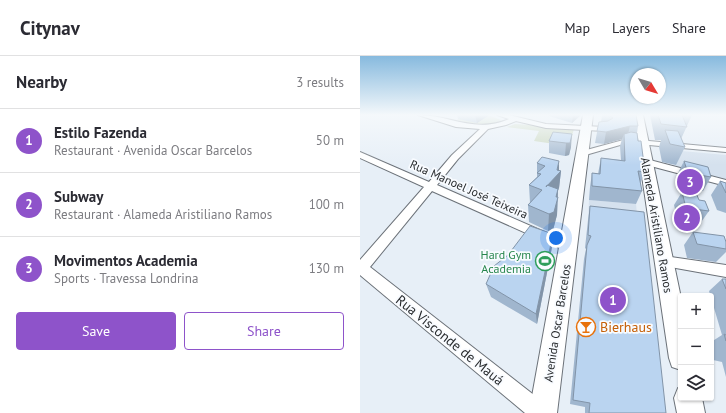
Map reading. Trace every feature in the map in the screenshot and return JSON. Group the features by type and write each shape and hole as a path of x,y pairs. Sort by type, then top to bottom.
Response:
{"main road":[{"name":"Avenida Oscar Barcelos","path":"542,413 585,132"},
{"name":"Alameda Aristiliano Ramos","path":"636,132 635,142 646,162 678,341"},
{"path":"689,401 691,413"}],"street":[{"path":"360,268 455,157 481,132"},
{"path":"610,132 635,142 726,150"},
{"path":"582,154 635,142"},
{"name":"Rua Manoel José Teixeira","path":"360,155 568,247"},
{"path":"646,162 726,183"},
{"path":"664,261 726,271"},
{"name":"Rua Visconde de Mauá","path":"360,268 542,413"}],"shaded area":[{"path":"671,150 726,155 726,181 677,168"},
{"path":"589,200 636,204 638,225 588,220"}],"green space":[{"path":"539,132 573,132 569,146 534,141"}],"building":[{"path":"553,132 572,134 570,143 549,141"},
{"path":"631,132 637,133 638,141 641,141 645,172 638,171 642,191 592,186 592,173 600,174 601,158 625,161 624,134"},
{"path":"666,132 678,132 685,147 670,144"},
{"path":"542,157 559,161 557,170 561,171 548,185 558,189 556,197 558,197 554,212 549,214 528,205 542,190 529,185 541,174 537,173 545,166 537,163"},
{"path":"684,161 708,167 711,177 688,173"},
{"path":"720,181 726,183 726,193"},
{"path":"682,192 696,193 699,200 705,201 709,211 686,208"},
{"path":"590,206 644,212 666,413 589,413 590,403 573,400 587,245 591,236 588,235"},
{"path":"530,226 553,234 536,314 486,284 494,266 508,255"},
{"path":"693,232 724,236 726,249 697,244"},
{"path":"722,279 726,279 726,289"}],"place":[{"name":"Movimentos Academia","path":"690,182"},
{"name":"Subway","path":"687,218"},
{"name":"Hard Gym Academia","path":"545,261"},
{"name":"Estilo Fazenda","path":"613,300"},
{"name":"Bierhaus","path":"586,327"}]}
